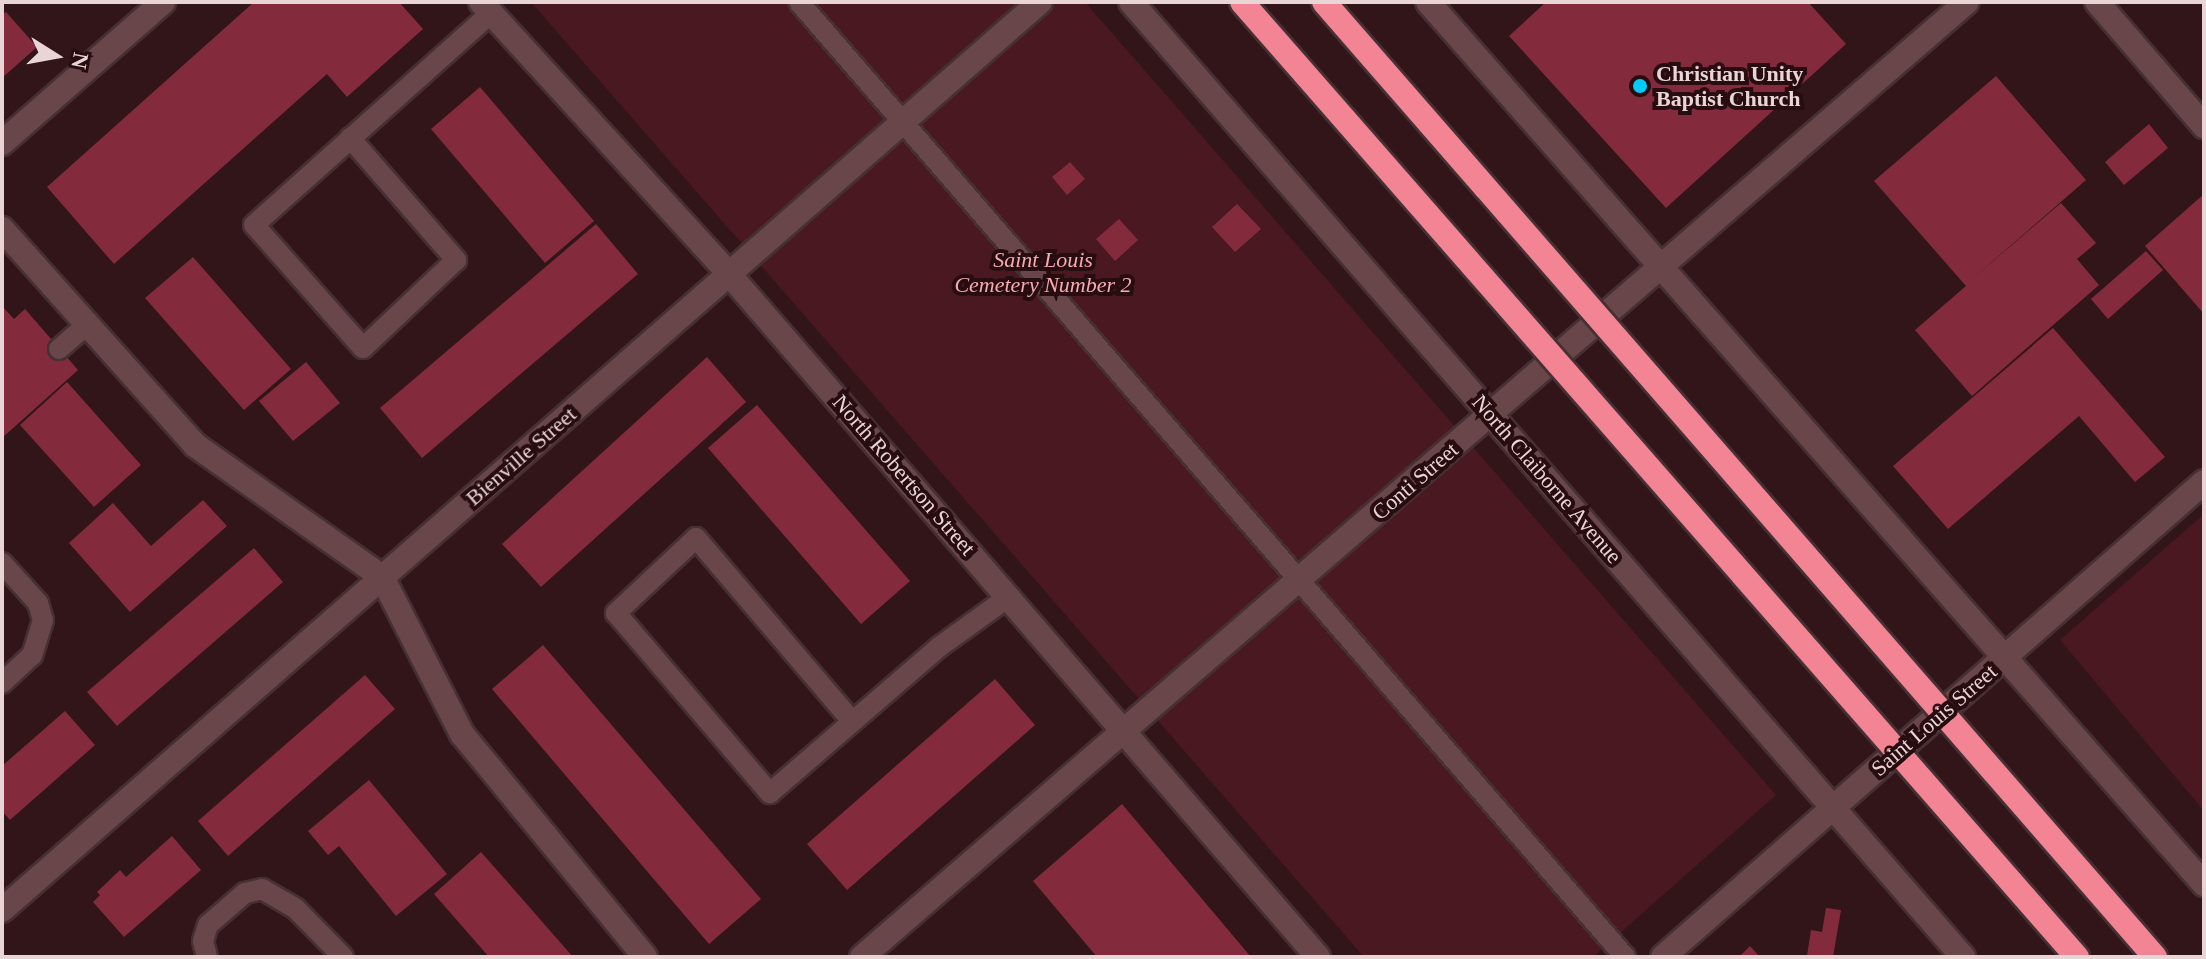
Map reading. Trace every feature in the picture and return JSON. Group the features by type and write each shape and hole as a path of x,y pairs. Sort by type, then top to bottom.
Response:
{"highway":[{"path":"1242,2 2077,957"},
{"path":"1324,2 2155,957"}],"street":[{"path":"2,143 163,2"},
{"name":"Bienville Street","path":"2,910 1040,2"},
{"name":"North Claiborne Avenue","path":"1131,2 1493,415 1831,810 1963,957"},
{"path":"1428,2 1665,266 2003,659 2204,884"},
{"name":"Conti Street","path":"862,957 1493,415 1967,2"},
{"path":"2097,2 2204,126"},
{"name":"North Robertson Street","path":"486,8 729,274 1126,730 1318,957"},
{"path":"2,229 195,445 382,577 462,734 645,957"},
{"name":"Saint Louis Street","path":"1663,957 2204,482"}],"lane":[{"path":"799,2 1625,957"},
{"path":"350,138 456,260 363,348 254,225 486,8"},
{"path":"59,349 87,325"},
{"path":"851,720 696,538 616,613 770,793 851,720 1010,596"},
{"path":"2,563 38,603 43,620 32,655 2,683"},
{"path":"207,957 203,941 208,925 245,893 262,889 296,909 343,957"}],"green space":[{"name":"Saint Louis Cemetery Number 2","path":"531,2 1085,2 1776,795 1593,957 1364,957"},
{"path":"2204,514 2204,811 2060,640"}],"building":[{"path":"254,2 399,2 423,29 347,97 327,74 114,264 47,187"},
{"path":"1546,2 1808,2 1846,44 1666,208 1509,36"},
{"path":"6,12 37,47 2,78 2,15"},
{"path":"1996,76 2086,180 1971,280 2061,203 2096,243 2077,259 2099,285 1972,396 1915,330 1966,286 1874,181"},
{"path":"480,87 594,221 545,263 431,129"},
{"path":"2149,124 2168,148 2124,185 2105,162"},
{"path":"1070,162 1085,179 1067,195 1052,177"},
{"path":"2204,194 2204,314 2145,246"},
{"path":"1237,204 1261,229 1235,252 1212,227"},
{"path":"1119,219 1138,240 1115,261 1096,239"},
{"path":"596,224 638,274 422,458 380,408"},
{"path":"2146,251 2163,270 2108,319 2091,299"},
{"path":"193,257 291,369 244,410 145,298"},
{"path":"2,306 14,319 25,309 78,370 2,438"},
{"path":"2053,328 2165,457 2135,482 2079,416 1948,529 1893,466"},
{"path":"707,357 746,402 541,587 502,544"},
{"path":"306,362 340,403 293,441 259,401"},
{"path":"67,382 141,465 94,507 20,425"},
{"path":"757,405 910,581 861,624 708,448"},
{"path":"203,500 227,526 130,612 69,543 113,503 151,546"},
{"path":"254,548 283,582 117,726 87,692"},
{"path":"543,645 761,899 709,944 492,689"},
{"path":"365,675 395,709 228,856 198,821"},
{"path":"995,679 1035,725 847,890 807,844"},
{"path":"65,711 95,745 10,820 2,811 2,766"},
{"path":"369,780 447,874 396,916 339,846 328,855 308,831"},
{"path":"1122,804 1251,957 1097,957 1033,881"},
{"path":"172,836 201,870 124,937 93,902 100,895 97,892 120,870 126,877"},
{"path":"481,852 573,957 489,957 434,894"},
{"path":"1826,908 1841,910 1833,957 1807,956 1811,930 1822,932"},
{"path":"1750,946 1760,957 1739,957"}],"place":[{"name":"Christian Unity Baptist Church","path":"1640,86"}]}
